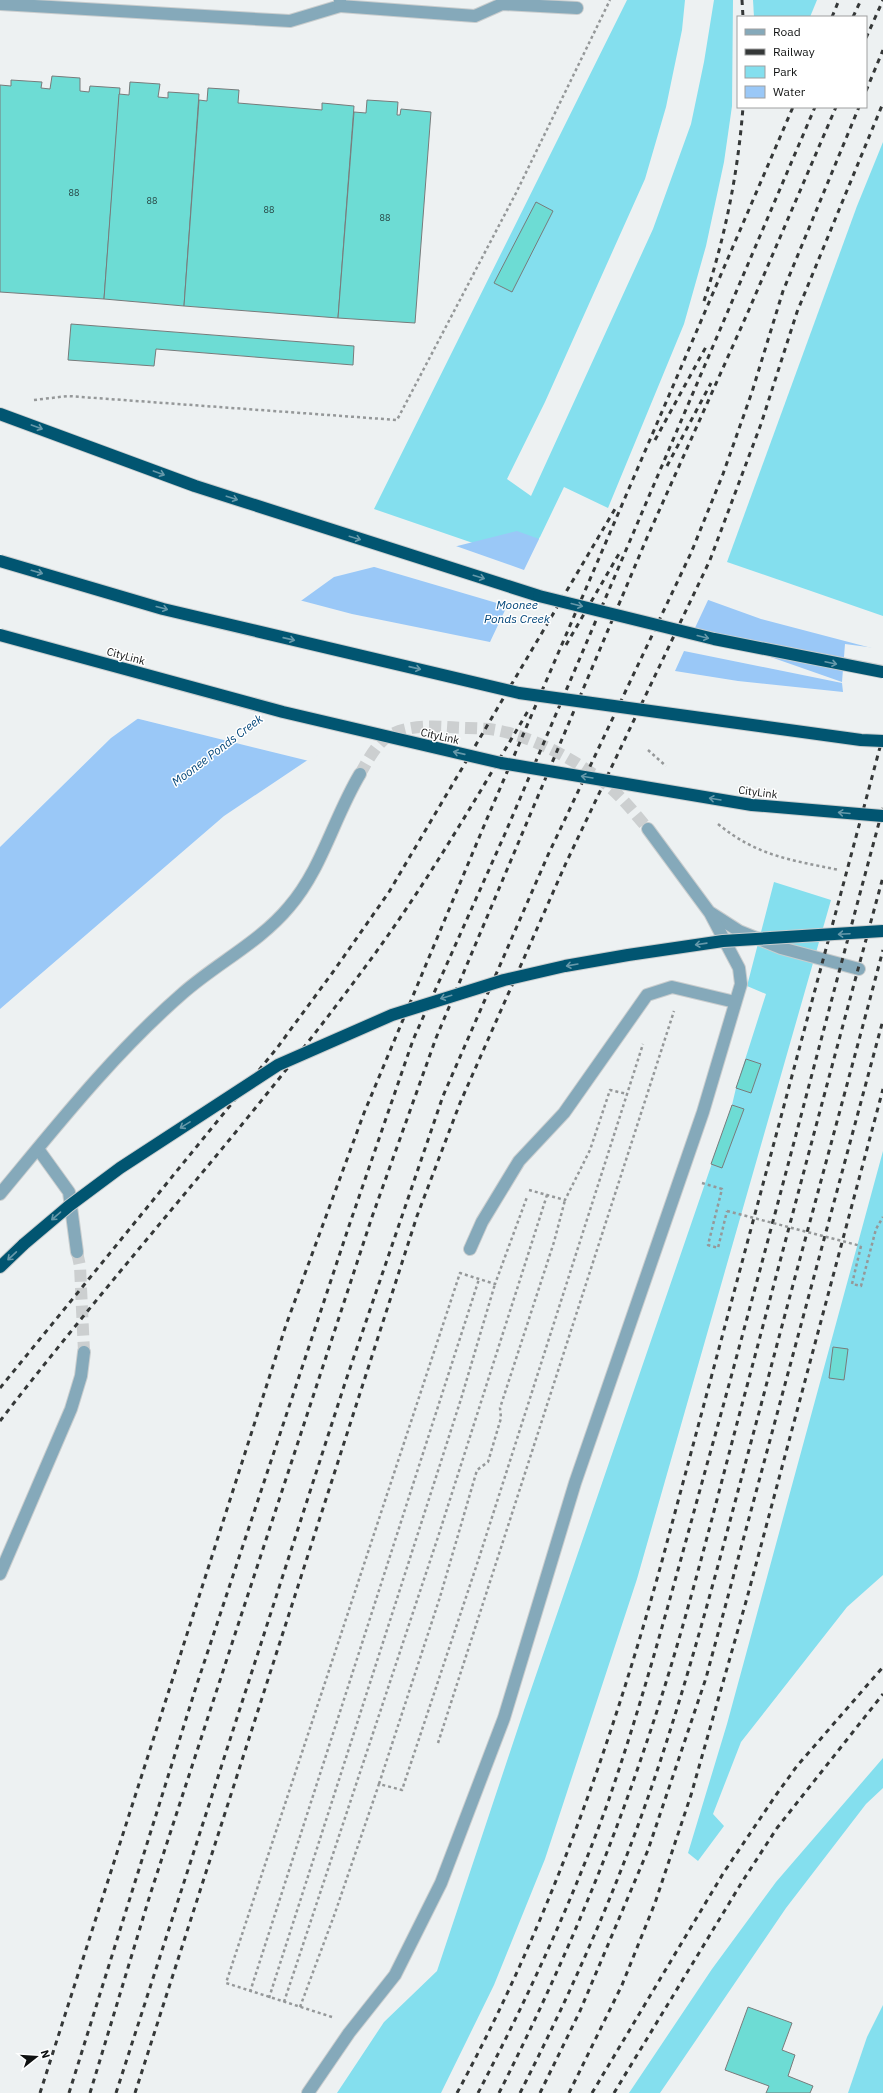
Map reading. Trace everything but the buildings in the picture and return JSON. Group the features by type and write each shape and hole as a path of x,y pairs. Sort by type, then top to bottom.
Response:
{"highway":[{"path":"0,414 195,486 539,596 714,639 883,672"},
{"path":"0,561 163,609 519,693 861,740 883,741"},
{"name":"CityLink","path":"0,635 283,712 501,763 752,805 883,816"},
{"path":"0,1267 69,1206 120,1168 278,1065 392,1015 504,980 628,954 723,941 883,932"}],"street":[{"path":"0,4 290,21 340,3 475,16 502,4 577,8"},
{"path":"0,1194 106,1067 144,1029 184,992 220,963 252,941 289,908 304,888 322,854 349,792 360,774"},
{"path":"308,2093 349,2033 395,1975 442,1883 504,1718 575,1483 703,1112 741,984 740,968 710,913 648,828"},
{"path":"710,913 739,931 780,948 859,969"},
{"path":"470,1248 482,1222 519,1162 564,1113 647,995 672,987 735,1002"},
{"path":"38,1149 69,1192 77,1252"},
{"path":"0,1574 71,1409 81,1376 84,1352"}],"path":[{"path":"30,400 68,396 397,420 516,193 610,0"},
{"path":"438,1743 675,1009"},
{"path":"379,1784 402,1790 479,1558 644,1041"},
{"path":"300,2007 335,1914 379,1784 440,1597 477,1470 488,1462 502,1418 500,1408 554,1242 564,1200 590,1150 610,1090 627,1094"},
{"path":"269,1998 459,1406 495,1284 529,1190 564,1200"},
{"path":"721,1194 708,1245 718,1248 728,1211 861,1246 852,1284 862,1286 876,1229 883,1217"},
{"path":"284,2002 438,1537 547,1195"},
{"path":"337,2018 269,1998 226,1983 460,1272 495,1284"},
{"path":"250,1992 480,1279"}],"green space":[{"path":"627,0 685,0 682,30 666,107 645,179 545,402 507,479 531,496 653,229 691,124 704,62 714,0 733,0 732,106 724,162 706,246 684,324 608,508 564,487 528,562 374,509"},
{"path":"753,0 817,0 810,16 754,16"},
{"path":"883,142 883,616 727,562 857,206"},
{"path":"774,882 831,900 637,1579 545,1859 494,1985 441,2093 337,2093 384,2022 437,1971 524,1710 732,1105 766,994 747,986"},
{"path":"883,1151 883,1575 847,1607 741,1742 713,1814 724,1826 698,1861 688,1853 727,1724"},
{"path":"883,1758 883,1788 866,1804 786,1908 660,2093 629,2093 712,1969 776,1882"},
{"path":"883,2005 883,2093 848,2093 867,2037"}],"water":[{"name":"Moonee Ponds Creek","path":"517,531 761,619 883,651 883,799 747,754 488,681 357,727 224,816 0,1009 0,847 111,738 334,577"}],"pier":[{"name":"Moonee Ponds Creek","path":"540,537 709,598 694,630 842,682 845,644 883,649 883,801 746,756 489,683 358,728 309,761 135,718 299,600 352,614 490,642 507,606 371,566 453,545 524,570","holes":["684,651 842,683 843,692 738,681 675,671"]}],"tunnel":[{"path":"360,774 379,745 393,733 408,729 431,727 489,729 505,732 538,743 587,770 613,790 648,829"},
{"path":"77,1252 80,1266 84,1352"}],"railway":[{"path":"742,0 743,16"},
{"path":"832,16 839,0"},
{"path":"853,16 861,0"},
{"path":"867,36 883,0"},
{"path":"867,89 883,50"},
{"path":"135,2093 417,1216 460,1103 566,863 710,560 761,424 797,312 883,103"},
{"path":"704,301 712,277 730,205 738,156 743,108"},
{"path":"40,2093 286,1325 364,1113 486,821 793,108"},
{"path":"69,2093 196,1687 350,1223 413,1040 504,836 815,108"},
{"path":"90,2093 150,1895 238,1625 372,1217 436,1038 646,540 748,312 836,108"},
{"path":"116,2093 345,1383 443,1096 548,855 691,553 723,474 752,392 783,291 859,108"},
{"path":"655,440 707,345"},
{"path":"667,466 711,383"},
{"path":"0,1388 277,1048 389,892 615,509"},
{"path":"566,645 620,552"},
{"path":"0,1421 92,1306 281,1077 371,959 433,868 472,806 528,711"},
{"path":"457,2093 490,2029 520,1965 548,1899 599,1766 621,1698 662,1561 883,736"},
{"path":"478,2093 548,1950 594,1839 623,1758 662,1627 733,1370 883,808"},
{"path":"499,2093 540,2009 578,1924 629,1794 659,1705 698,1569 883,877"},
{"path":"520,2093 577,1975 611,1894 643,1812 672,1726 712,1589 883,950"},
{"path":"540,2093 580,2011 648,1850 706,1678 883,1020"},
{"path":"569,2093 622,1985 655,1903 691,1795 747,1598 883,1089"},
{"path":"592,2093 724,1872 776,1795 797,1766 883,1667"},
{"path":"614,2093 742,1882 777,1828 883,1694"}]}
